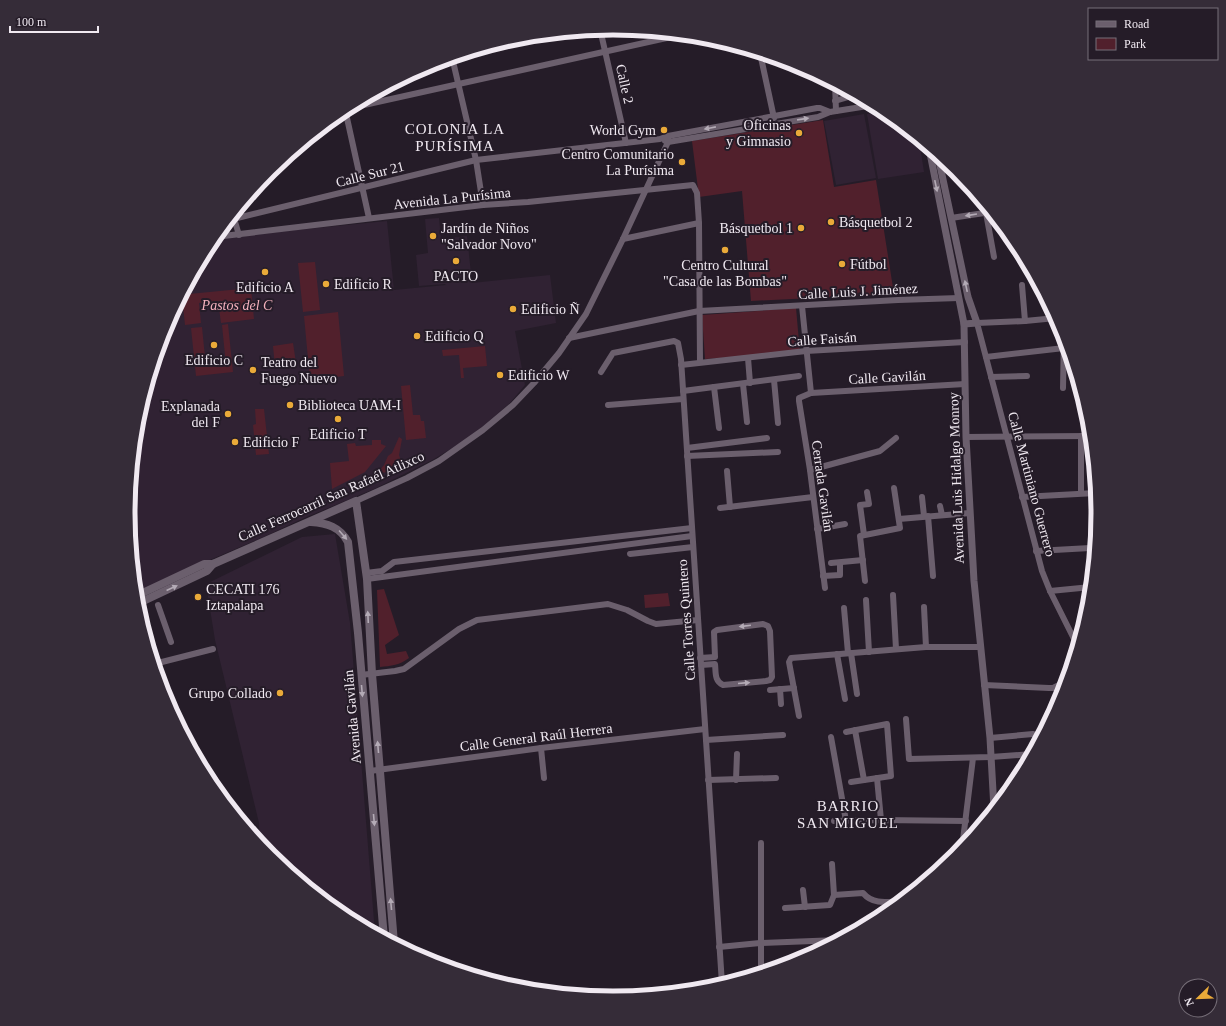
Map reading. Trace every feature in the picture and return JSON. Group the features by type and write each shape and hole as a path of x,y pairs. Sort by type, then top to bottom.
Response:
{"main road":[{"name":"Calle Ferrocarril San Rafaél Atlixco","path":"142,593 204,564 213,564 356,501"},
{"name":"Avenida Gavilán","path":"356,501 366,576 372,674 394,937"},
{"name":"Avenida Gavilán","path":"309,522 331,525 345,536 348,542 384,932"},
{"name":"Calle Ferrocarril San Rafaél Atlixco","path":"144,604 207,571 213,564"}],"street":[{"name":"Calle 2","path":"601,35 626,143"},
{"path":"365,105 666,38"},
{"path":"761,58 775,124"},
{"path":"453,62 476,160 483,205"},
{"path":"833,111 835,90"},
{"path":"835,101 848,97"},
{"path":"668,139 690,139 818,117 833,111 864,106"},
{"path":"668,139 816,108 833,111"},
{"path":"347,116 369,218"},
{"name":"Calle Sur 21","path":"239,216 476,160 668,139"},
{"name":"Calle Ferrocarril San Rafaél Atlixco","path":"356,501 407,478 433,464 483,430 513,405 534,383 559,353 586,314 647,190 668,139"},
{"name":"Avenida Luis Hidalgo Monroy","path":"931,156 964,324 966,437 974,581 990,738 994,802"},
{"path":"941,166 968,297 977,323"},
{"name":"Avenida La Purísima","path":"224,236 483,205 528,202 693,185 697,192 699,223"},
{"path":"951,218 985,213"},
{"path":"989,218 994,257"},
{"path":"234,222 239,235"},
{"path":"623,239 699,223 700,362"},
{"path":"1022,285 1025,321"},
{"name":"Calle Luis J. Jiménez","path":"569,338 699,311 959,298"},
{"path":"802,306 811,394"},
{"path":"964,324 1050,319"},
{"name":"Calle Martiniano Guerrero","path":"977,323 1042,571 1074,640"},
{"name":"Calle Torres Quintero","path":"601,372 612,353 674,341 678,343 687,448 722,978"},
{"name":"Calle Faisán","path":"681,365 806,351 965,342"},
{"path":"986,357 1062,348"},
{"path":"1063,388 1064,353"},
{"path":"748,358 750,383"},
{"path":"683,391 799,376"},
{"path":"991,377 1027,376"},
{"path":"774,380 778,423"},
{"path":"743,384 747,422"},
{"name":"Calle Gavilán","path":"811,394 965,384"},
{"path":"714,387 719,428"},
{"name":"Cerrada Gavilán","path":"811,394 802,397 799,401 810,470 825,588"},
{"path":"608,405 683,399"},
{"path":"1081,436 1081,493"},
{"path":"966,437 1085,436"},
{"path":"687,448 767,438"},
{"path":"810,470 880,451 896,438"},
{"path":"687,456 778,452"},
{"path":"727,472 730,507"},
{"path":"865,581 860,536 900,528 894,488"},
{"path":"864,535 860,505 869,504 867,492"},
{"path":"1022,497 1090,493"},
{"path":"720,508 813,497"},
{"path":"922,497 926,516 933,576"},
{"path":"940,506 942,515"},
{"path":"899,519 970,512"},
{"path":"817,529 845,524"},
{"path":"366,576 382,571 394,562 692,528"},
{"path":"366,576 692,536"},
{"path":"630,554 693,547"},
{"path":"1036,551 1090,548"},
{"path":"831,564 863,560"},
{"path":"823,576 840,575 840,563"},
{"path":"1050,591 1085,588"},
{"path":"893,595 896,649"},
{"path":"866,600 869,652"},
{"path":"361,675 404,668 459,629 477,620 608,604 627,610 648,622 656,624 698,620"},
{"path":"158,605 171,642"},
{"path":"924,607 926,648"},
{"path":"844,608 857,694"},
{"path":"700,658 715,657 713,636 714,632 717,630 763,624 768,626 770,631 772,669 772,677 770,680 723,685 716,679 715,664 701,665"},
{"path":"799,716 789,662 792,658 896,649 980,647"},
{"path":"159,663 213,649"},
{"path":"837,654 845,698"},
{"path":"984,685 1053,688 1060,684"},
{"path":"770,690 794,688"},
{"path":"780,690 781,704"},
{"path":"906,719 909,759 973,758 1025,754"},
{"path":"846,732 886,724 891,776 851,782"},
{"name":"Calle General Raúl Herrera","path":"370,771 541,748 705,729"},
{"path":"855,730 864,780"},
{"path":"990,738 1033,734"},
{"path":"706,740 783,735"},
{"path":"831,737 846,820"},
{"path":"541,748 544,778"},
{"path":"736,754 736,780"},
{"path":"964,837 973,758"},
{"path":"708,780 776,778"},
{"path":"877,778 881,820"},
{"path":"834,821 966,820"},
{"path":"761,843 761,968"},
{"path":"785,908 830,905 834,895 832,864"},
{"path":"803,890 805,907"},
{"path":"834,895 863,893 867,898 874,902 891,901"},
{"path":"719,946 827,940"}],"shaded area":[{"path":"874,113 879,116 920,148 924,172 878,179 867,114"},
{"path":"864,114 876,178 836,185 824,121"},
{"path":"439,218 441,239 467,236 472,283 550,275 556,323 515,331 525,385 510,403 486,424 464,441 434,459 374,489 304,518 142,591 136,544 136,482 144,420 151,389 171,330 184,302 199,274 222,239 387,221 394,290 446,285 419,286 416,255 428,253 425,219"},
{"path":"335,534 350,623 375,927 322,892 275,851 260,834 259,823 215,640 206,584 302,537"}],"green space":[{"path":"823,120 834,187 876,180 894,294 751,301 742,191 699,197 692,141"},
{"path":"315,262 320,310 303,312 298,263"},
{"name":"Pastos del C","path":"251,288 254,319 221,323 218,301 199,303 201,323 185,325 183,304 189,293"},
{"path":"796,308 800,353 705,359 702,315"},
{"path":"338,312 344,376 310,380 304,316"},
{"path":"228,324 233,372 196,376 191,328 202,327 206,367 226,365 222,325"},
{"path":"293,343 296,363 275,366 273,346"},
{"path":"485,346 487,366 463,368 464,378 461,378 459,355 443,356 442,350"},
{"path":"410,385 413,415 420,415 421,421 424,421 426,438 406,440 401,386"},
{"path":"255,409 264,409 269,454 256,455 253,425 256,424"},
{"path":"399,437 402,439 399,455 401,461 400,464 392,470 380,473 379,471 384,465 388,456 392,453"},
{"path":"372,440 381,440 381,444 386,446 365,472 332,489 330,463 349,461 347,444 355,443 356,446 372,445"},
{"path":"384,589 399,635 385,645 387,654 406,651 409,658 399,664 380,667 377,590"},
{"path":"668,593 670,606 645,608 644,595"}],"place":[{"name":"World Gym","path":"664,130"},
{"name":"Oficinas y Gimnasio","path":"799,133"},
{"name":"Centro Comunitario La Purísima","path":"682,162"},
{"name":"Básquetbol 2","path":"831,222"},
{"name":"Básquetbol 1","path":"801,228"},
{"name":"Jardín de Niños \"Salvador Novo\"","path":"433,236"},
{"name":"Centro Cultural \"Casa de las Bombas\"","path":"725,250"},
{"name":"PACTO","path":"456,261"},
{"name":"Fútbol","path":"842,264"},
{"name":"Edificio A","path":"265,272"},
{"name":"Edificio R","path":"326,284"},
{"name":"Edificio Ñ","path":"513,309"},
{"name":"Edificio Q","path":"417,336"},
{"name":"Edificio C","path":"214,345"},
{"name":"Teatro del Fuego Nuevo","path":"253,370"},
{"name":"Edificio W","path":"500,375"},
{"name":"Biblioteca UAM-I","path":"290,405"},
{"name":"Explanada del F","path":"228,414"},
{"name":"Edificio T","path":"338,419"},
{"name":"Edificio F","path":"235,442"},
{"name":"CECATI 176 Iztapalapa","path":"198,597"},
{"name":"Grupo Collado","path":"280,693"}],"district":[{"name":"COLONIA LA PURÍSIMA","path":"455,138"},
{"name":"BARRIO SAN MIGUEL","path":"848,814"}]}
